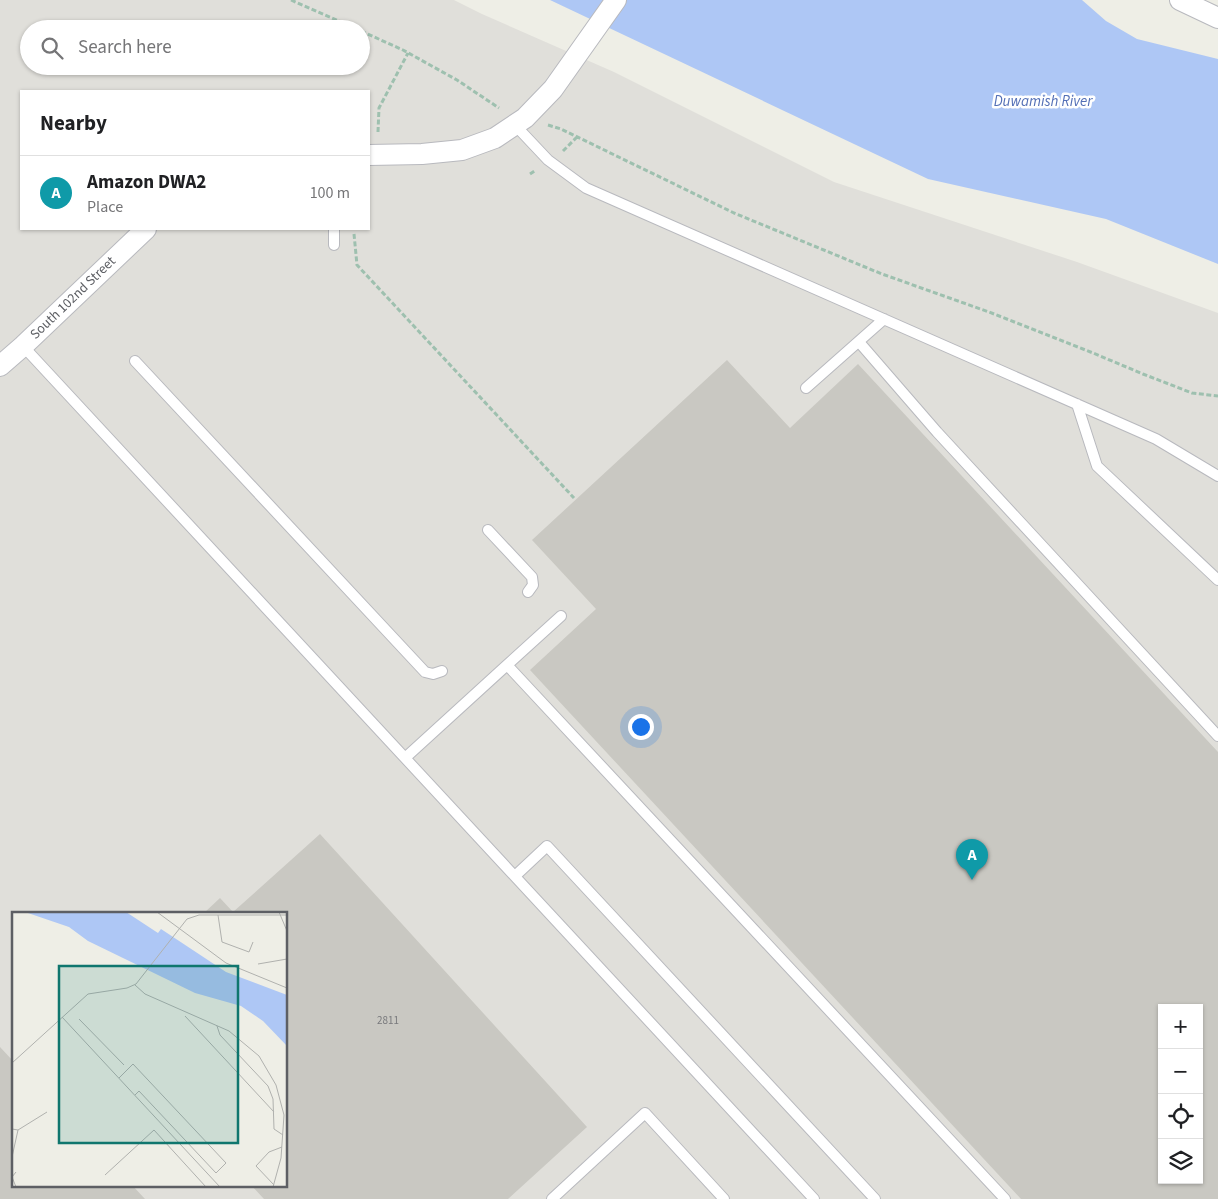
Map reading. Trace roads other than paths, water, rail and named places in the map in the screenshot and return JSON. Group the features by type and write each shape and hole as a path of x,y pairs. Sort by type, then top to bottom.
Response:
{"street":[{"path":"374,155 422,154 462,150 495,138 525,118 553,89 616,0"},
{"path":"1180,0 1218,18"},
{"name":"South 102nd Street","path":"0,366 145,230"}],"lane":[{"path":"515,125 548,160 586,188 1156,439 1218,476"},
{"path":"334,230 334,245"},
{"path":"806,388 884,319"},
{"path":"859,342 937,432 1218,736"},
{"path":"23,346 814,1199"},
{"path":"135,361 425,672 433,674 442,671"},
{"path":"1076,404 1097,466 1218,580"},
{"path":"488,530 532,577 533,585 528,592"},
{"path":"406,758 561,616"},
{"path":"507,665 1005,1199"},
{"path":"515,876 546,846 875,1199"},
{"path":"552,1199 645,1113 724,1199"}],"water":[{"name":"Duwamish River","path":"550,0 1082,0 1106,21 1137,39 1218,59 1218,264 1106,219 928,179"}],"place":[{"name":"Amazon DWA2","path":"972,880"}]}
